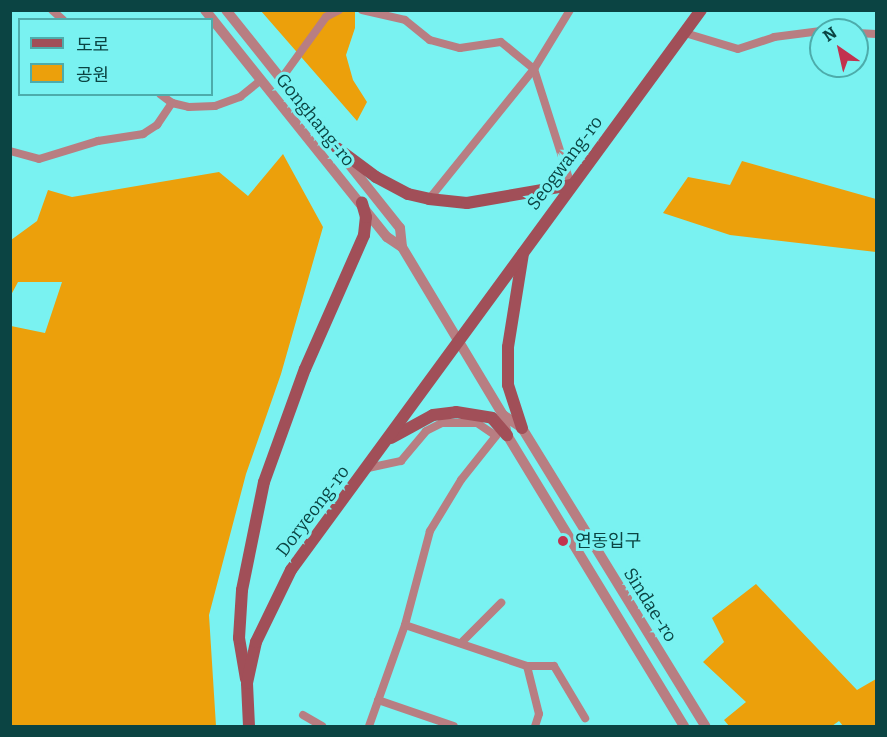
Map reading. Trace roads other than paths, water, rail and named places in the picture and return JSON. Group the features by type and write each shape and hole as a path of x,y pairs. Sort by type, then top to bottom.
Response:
{"main road":[{"name":"Seogwang-ro","path":"459,338 701,10"},
{"path":"337,148 376,177 408,194 429,199 467,203 571,185"},
{"path":"247,683 239,638 242,590 264,482 305,369 364,236 366,217 362,203"},
{"path":"522,428 508,385 508,347 524,248"},
{"name":"Doryeong-ro","path":"249,726 247,683 256,642 276,595 314,535 368,468 459,338"},
{"path":"387,440 433,415 456,412 492,418 507,435"}],"street":[{"name":"Gonghang-ro","path":"226,10 400,228 402,247"},
{"path":"281,79 326,17 339,10"},
{"path":"362,10 405,20 430,40 460,48 501,42 534,69 571,185"},
{"path":"429,199 534,69 570,10"},
{"name":"Gonghang-ro","path":"213,20 387,237 402,247 459,338"},
{"path":"685,33 738,49 774,37 809,33"},
{"path":"163,96 172,103 215,106 240,97 261,80"},
{"path":"10,151 39,159 98,141 144,134 157,125 172,103"},
{"name":"Sindae-ro","path":"459,338 503,415 507,435 684,726"},
{"name":"Sindae-ro","path":"503,415 522,428 705,726"},
{"path":"368,468 401,461 426,431 442,423 477,423 496,436 441,508 430,531 405,625 369,726"},
{"path":"461,643 501,603"},
{"path":"405,625 527,666 554,666 585,718"},
{"path":"527,666 539,714 534,726"},
{"path":"378,700 454,726"},
{"path":"303,715 322,726"}],"place":[{"name":"연동입구","path":"563,541"}]}
